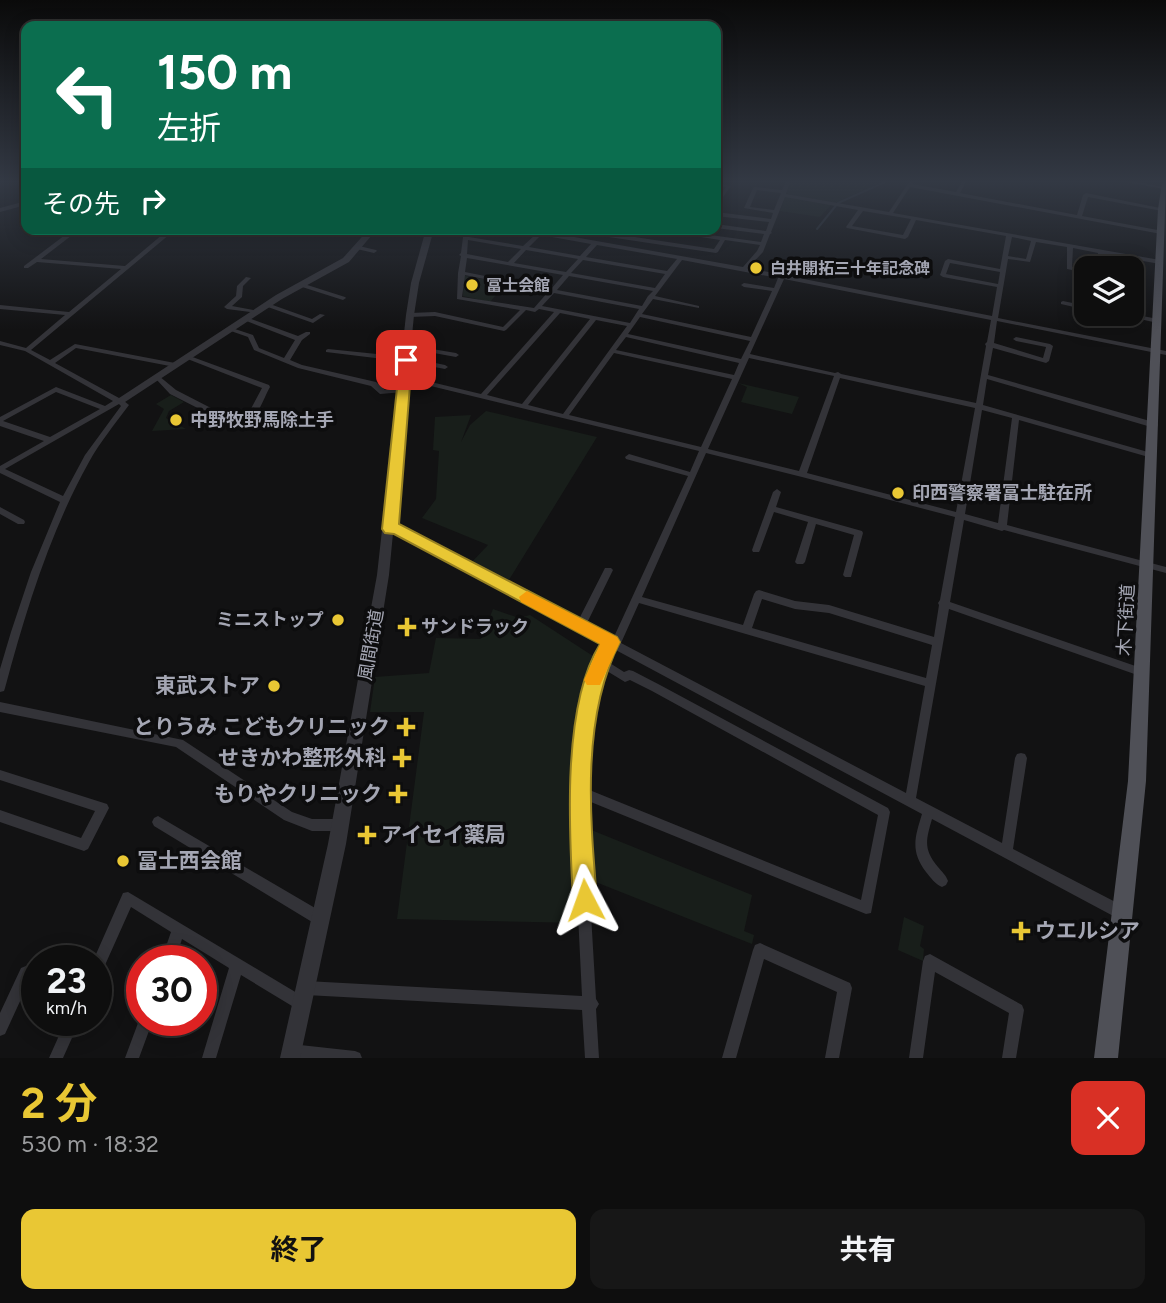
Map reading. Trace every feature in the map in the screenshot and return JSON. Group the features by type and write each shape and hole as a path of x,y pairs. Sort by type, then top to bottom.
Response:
{"main road":[{"name":"木下街道","path":"1106,1058 1137,781 1152,456 1161,376 1158,321 1161,232"}],"street":[{"path":"744,269 764,244 769,233 757,231"},
{"path":"873,231 905,237 908,231"},
{"path":"985,231 1160,262"},
{"path":"26,267 70,235"},
{"path":"27,350 166,235"},
{"path":"0,469 121,400 267,305 330,271 359,248 369,235"},
{"name":"風間街道","path":"290,1055 322,920 390,529 410,315 415,283 428,235"},
{"path":"466,235 459,298 535,310 595,243"},
{"path":"510,263 538,235"},
{"path":"552,235 782,276 1161,352"},
{"path":"576,239 579,235"},
{"path":"614,235 716,251 723,239"},
{"path":"699,235 764,244"},
{"path":"910,801 928,683 1009,236"},
{"path":"466,238 667,273"},
{"path":"1005,257 1028,261 1034,240"},
{"path":"663,255 671,244"},
{"path":"1070,247 1069,268 1074,269"},
{"path":"359,248 374,251"},
{"path":"462,255 655,290"},
{"path":"565,416 680,258"},
{"path":"36,260 126,268"},
{"path":"999,286 943,275 948,261 1002,271"},
{"path":"461,273 642,308"},
{"path":"592,1058 592,1004 579,812 583,793 589,696 599,661 613,643 638,598 736,379 751,339 782,276"},
{"path":"248,278 240,286 239,297 227,307 256,312"},
{"path":"301,285 343,298"},
{"path":"744,285 775,290"},
{"path":"650,297 697,307"},
{"path":"1063,303 1074,305"},
{"path":"267,305 313,321 322,315"},
{"path":"0,307 69,314"},
{"path":"538,307 631,325"},
{"path":"410,315 435,314 504,329 524,309"},
{"path":"482,396 558,311"},
{"path":"638,315 751,339"},
{"path":"524,407 594,318"},
{"path":"1144,318 1158,321"},
{"path":"246,319 299,339"},
{"path":"230,329 251,336 256,349 286,361 373,384 383,392 404,390"},
{"path":"286,361 299,339 308,333"},
{"path":"624,335 838,374 978,405 1152,456"},
{"path":"989,344 1046,361 1050,346 1016,339"},
{"path":"0,343 27,350 121,400 125,405 85,462 66,501 3,663 0,688"},
{"path":"51,362 75,346 175,365"},
{"path":"408,347 456,355"},
{"path":"328,351 406,359 445,367"},
{"path":"612,351 736,379"},
{"path":"157,377 173,392 240,426 248,421 266,387 187,357"},
{"path":"802,474 838,374"},
{"path":"984,376 1154,425"},
{"path":"405,378 802,474 1166,570"},
{"path":"0,421 57,389 106,409"},
{"path":"1002,528 1016,416"},
{"path":"0,421 50,440"},
{"path":"629,457 692,475"},
{"path":"0,469 66,501"},
{"path":"756,550 777,492"},
{"path":"771,508 859,533 848,575"},
{"path":"0,510 21,522"},
{"path":"800,562 813,520"},
{"path":"390,529 396,529 581,625 1122,913"},
{"path":"581,625 608,570"},
{"path":"747,630 759,594 795,605 829,610 937,642"},
{"path":"638,598 928,683"},
{"path":"943,603 1143,673"},
{"path":"583,793 866,908 884,812 629,674 625,678 599,661"},
{"path":"0,707 179,743 288,816 312,825 338,825"},
{"path":"1007,852 1021,758"},
{"path":"0,775 103,808 83,845 0,816"},
{"path":"929,811 918,846 923,860 942,881"},
{"path":"158,822 322,920"},
{"path":"107,945 128,898 237,965 304,996 592,1004"},
{"path":"173,945 179,929"},
{"path":"729,1058 760,950 845,988 832,1058"},
{"path":"916,1058 930,961 1017,1010 1009,1058"},
{"path":"209,1058 237,965"},
{"path":"0,1029 21,984"},
{"path":"56,1058 66,1036"},
{"path":"132,1058 140,1036"},
{"path":"290,1055 355,1058"}],"shaded area":[{"path":"464,276 506,283 490,302 463,296"},
{"path":"738,383 799,397 792,414 741,402 747,387"},
{"path":"171,395 184,402 169,411 166,418 186,429 152,431 164,409 156,404"},
{"path":"486,411 597,437 507,583 470,564 488,545 422,518 436,499 439,451 433,450 435,417 471,415 461,442 470,425"},
{"path":"493,609 519,618 530,615 596,658 585,696 582,923 397,919 424,712 370,712 375,677 429,673 436,638 481,639"},
{"path":"584,827 752,895 744,931 754,935 752,944 588,879"},
{"path":"904,917 924,926 920,946 924,949 923,961 898,950"}],"slow traffic":[{"path":"527,597 611,642 599,661 594,680"}],"place":[{"name":"白井開拓三十年記念碑","path":"756,268"},
{"name":"冨士会館","path":"472,285"},
{"name":"中野牧野馬除土手","path":"176,420"},
{"name":"印西警察署冨士駐在所","path":"898,493"},
{"name":"ミニストップ","path":"338,620"},
{"name":"サンドラック","path":"407,627"},
{"name":"東武ストア","path":"274,686"},
{"name":"とりうみ こどもクリニック","path":"406,727"},
{"name":"せきかわ整形外科","path":"402,758"},
{"name":"もりやクリニック","path":"398,794"},
{"name":"アイセイ薬局","path":"367,835"},
{"name":"冨士西会館","path":"123,861"},
{"name":"ウエルシア","path":"1021,931"}],"route":[{"path":"406,360 390,529 396,529 611,642 599,661 589,696 583,793 579,812 585,900"}]}
